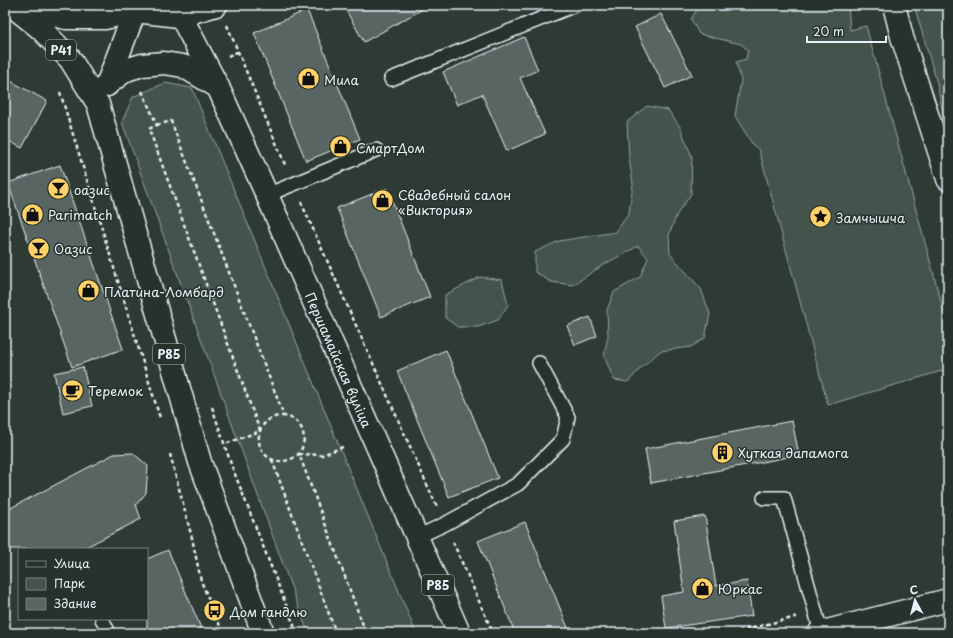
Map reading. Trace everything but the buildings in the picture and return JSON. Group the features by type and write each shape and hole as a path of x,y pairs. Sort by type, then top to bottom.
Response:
{"main road":[{"name":"Р41","path":"11,5 41,29 102,95"},
{"path":"17,5 66,18 105,18 130,7 177,11 220,12"},
{"path":"894,5 902,37 948,179"},
{"path":"102,95 130,7"},
{"name":"Першамайская вуліца","path":"177,11 218,87 267,195 459,633"},
{"path":"102,95 126,70 142,64 164,63 183,66 218,87"},
{"name":"Р85","path":"102,95 200,462 263,633"},
{"path":"820,633 948,600"}],"lane":[{"path":"391,79 575,5"},
{"path":"267,195 376,150"},
{"path":"417,537 445,524 518,484 563,439 568,418 539,363"},
{"path":"764,498 784,498 820,633"},
{"path":"102,620 109,633"}],"path":[{"path":"220,12 293,184 493,633"},
{"path":"141,87 157,125"},
{"path":"68,118 160,420"},
{"path":"260,431 149,129 157,125 171,121 284,416"},
{"path":"343,447 322,455 299,454 289,460 278,462 267,457 260,447 258,436 263,425 272,418 284,416 296,420 303,430 304,442 299,454 366,633"},
{"path":"225,444 260,431"},
{"path":"169,450 192,538 201,581 223,633"},
{"path":"272,459 336,633"}],"green space":[{"path":"700,5 848,5 850,30 866,26 948,327 948,369 828,405 759,150 753,145 735,116 741,80 736,62 746,59 748,50 741,44 699,34 691,19"},
{"path":"914,5 948,5 948,141 937,83"},
{"path":"165,83 192,88 416,633 308,633 122,122 133,97"},
{"path":"647,106 668,110 680,127 692,157 691,194 677,214 669,235 670,254 701,289 710,314 705,338 691,347 660,351 628,382 614,380 604,356 608,336 607,310 614,292 640,277 648,258 638,246 603,265 573,285 551,282 535,272 535,252 559,241 616,232 629,213 633,184 629,158 627,122"},
{"path":"480,277 502,280 508,305 498,320 478,327 458,327 445,318 445,295"}],"place":[{"name":"Мила","path":"309,79"},
{"name":"СмартДом","path":"340,147"},
{"name":"оазис","path":"59,189"},
{"name":"Свадебный салон «Виктория»","path":"383,201"},
{"name":"Parimatch","path":"32,214"},
{"name":"Замчышча","path":"820,217"},
{"name":"Оазис","path":"39,248"},
{"name":"Платина-Ломбард","path":"88,291"},
{"name":"Теремок","path":"73,390"},
{"name":"Хуткая дапамога","path":"722,452"},
{"name":"Юркас","path":"702,588"},
{"name":"Дом гандлю","path":"214,611"}]}
